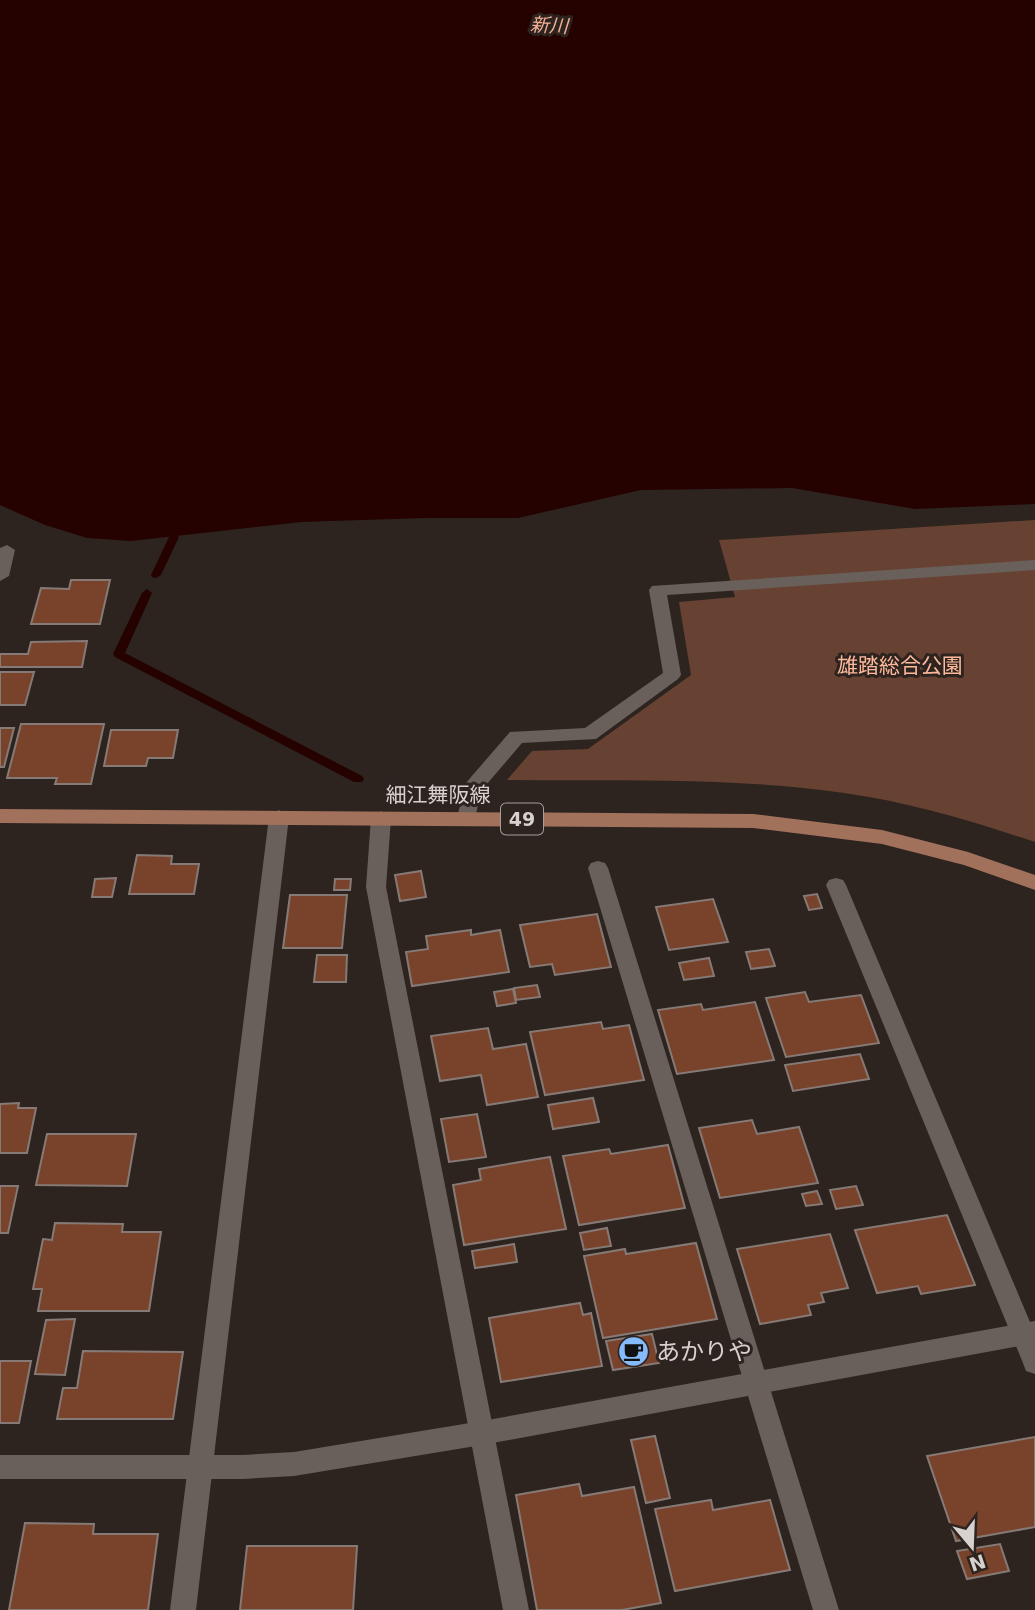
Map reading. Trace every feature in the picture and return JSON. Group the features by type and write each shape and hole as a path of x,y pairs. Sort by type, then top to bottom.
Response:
{"main road":[{"name":"細江舞阪線","path":"0,816 710,819 796,824 925,847 1035,883"}],"street":[{"path":"0,576 8,550"},
{"path":"467,818 472,789 517,737 589,734 672,675 658,590 1035,565"},
{"path":"183,1610 279,817"},
{"path":"381,818 376,887 516,1610"},
{"path":"598,868 826,1610"},
{"path":"836,885 1029,1333 1035,1363"},
{"path":"0,1467 294,1464 482,1433 1029,1333"}],"green space":[{"name":"雄踏総合公園","path":"1035,520 1035,842 916,807 802,788 676,781 507,780 532,751 588,749 691,675 679,602 735,597 719,540"}],"water":[{"name":"新川","path":"0,0 1035,0 1035,504 915,509 792,488 641,490 518,518 301,522 131,541 87,538 45,525 0,505"}],"building":[{"path":"71,580 110,580 100,624 31,624 41,588 69,589"},
{"path":"87,641 82,667 0,667 0,654 28,654 31,642"},
{"path":"0,672 34,672 25,705 0,705"},
{"path":"21,724 104,724 91,784 55,784 57,778 7,778"},
{"path":"0,728 14,728 4,767 0,767"},
{"path":"111,730 178,730 173,758 148,758 146,766 104,766"},
{"path":"137,855 172,856 171,864 199,864 194,894 129,894"},
{"path":"421,871 426,897 400,901 395,875"},
{"path":"116,878 112,897 92,897 95,879"},
{"path":"335,879 351,879 350,890 334,890"},
{"path":"817,894 822,908 809,910 804,896"},
{"path":"290,895 347,895 342,948 283,948"},
{"path":"713,899 728,942 669,950 656,907"},
{"path":"597,914 611,967 555,975 552,964 530,967 520,925"},
{"path":"471,930 471,935 500,930 509,972 412,986 406,952 428,949 426,936"},
{"path":"769,949 775,966 751,969 746,952"},
{"path":"317,955 347,955 346,982 314,982"},
{"path":"709,958 714,976 684,980 679,963"},
{"path":"537,985 540,997 516,1000 514,988"},
{"path":"513,989 516,1003 497,1006 494,992"},
{"path":"805,992 809,1002 861,995 879,1043 786,1057 766,998"},
{"path":"755,1002 774,1060 677,1074 658,1010 701,1004 703,1010"},
{"path":"601,1022 603,1029 629,1025 644,1080 545,1095 530,1032"},
{"path":"488,1028 493,1049 526,1044 538,1097 487,1105 481,1075 440,1081 431,1036"},
{"path":"860,1054 869,1079 793,1091 785,1065"},
{"path":"593,1098 599,1122 553,1129 548,1105"},
{"path":"19,1103 18,1108 36,1108 27,1153 0,1153 0,1104"},
{"path":"477,1114 486,1157 449,1162 441,1119"},
{"path":"752,1120 757,1134 799,1127 818,1183 720,1198 699,1128"},
{"path":"47,1134 136,1134 127,1186 36,1185"},
{"path":"668,1145 685,1208 579,1225 563,1156 609,1149 611,1154"},
{"path":"550,1157 566,1229 464,1245 453,1185 481,1180 479,1169"},
{"path":"0,1186 18,1186 8,1233 0,1233"},
{"path":"856,1186 863,1205 836,1209 830,1190"},
{"path":"817,1191 822,1204 806,1206 802,1194"},
{"path":"947,1215 975,1285 921,1294 918,1286 877,1293 855,1230"},
{"path":"55,1223 123,1224 122,1232 161,1232 149,1311 38,1311 42,1289 33,1289 43,1239 52,1240"},
{"path":"607,1228 611,1246 584,1250 580,1233"},
{"path":"830,1234 848,1288 821,1293 824,1302 808,1305 811,1315 760,1324 737,1249"},
{"path":"696,1243 717,1319 603,1338 584,1256 625,1249 626,1254"},
{"path":"514,1244 517,1262 475,1268 472,1251"},
{"path":"580,1303 583,1315 591,1313 602,1366 501,1382 489,1318"},
{"path":"75,1319 65,1375 35,1374 46,1320"},
{"name":"あかりや","path":"652,1334 659,1363 613,1370 606,1341"},
{"path":"83,1351 183,1352 173,1419 57,1419 63,1388 77,1388"},
{"path":"0,1361 31,1361 19,1423 0,1423"},
{"path":"655,1436 670,1498 646,1503 631,1440"},
{"path":"1035,1437 1035,1527 956,1541 927,1456"},
{"path":"579,1484 582,1496 634,1487 661,1603 622,1610 537,1610 516,1495"},
{"path":"711,1500 713,1510 770,1500 790,1570 675,1591 655,1509"},
{"path":"25,1523 94,1524 93,1534 158,1534 148,1610 9,1610"},
{"path":"1000,1544 1009,1571 967,1579 957,1551"},
{"path":"247,1546 357,1546 353,1610 240,1610"}],"waterway":[{"path":"156,575 174,537"},
{"path":"147,593 119,654 358,779"}],"place":[{"name":"あかりや","path":"633,1352"}]}
